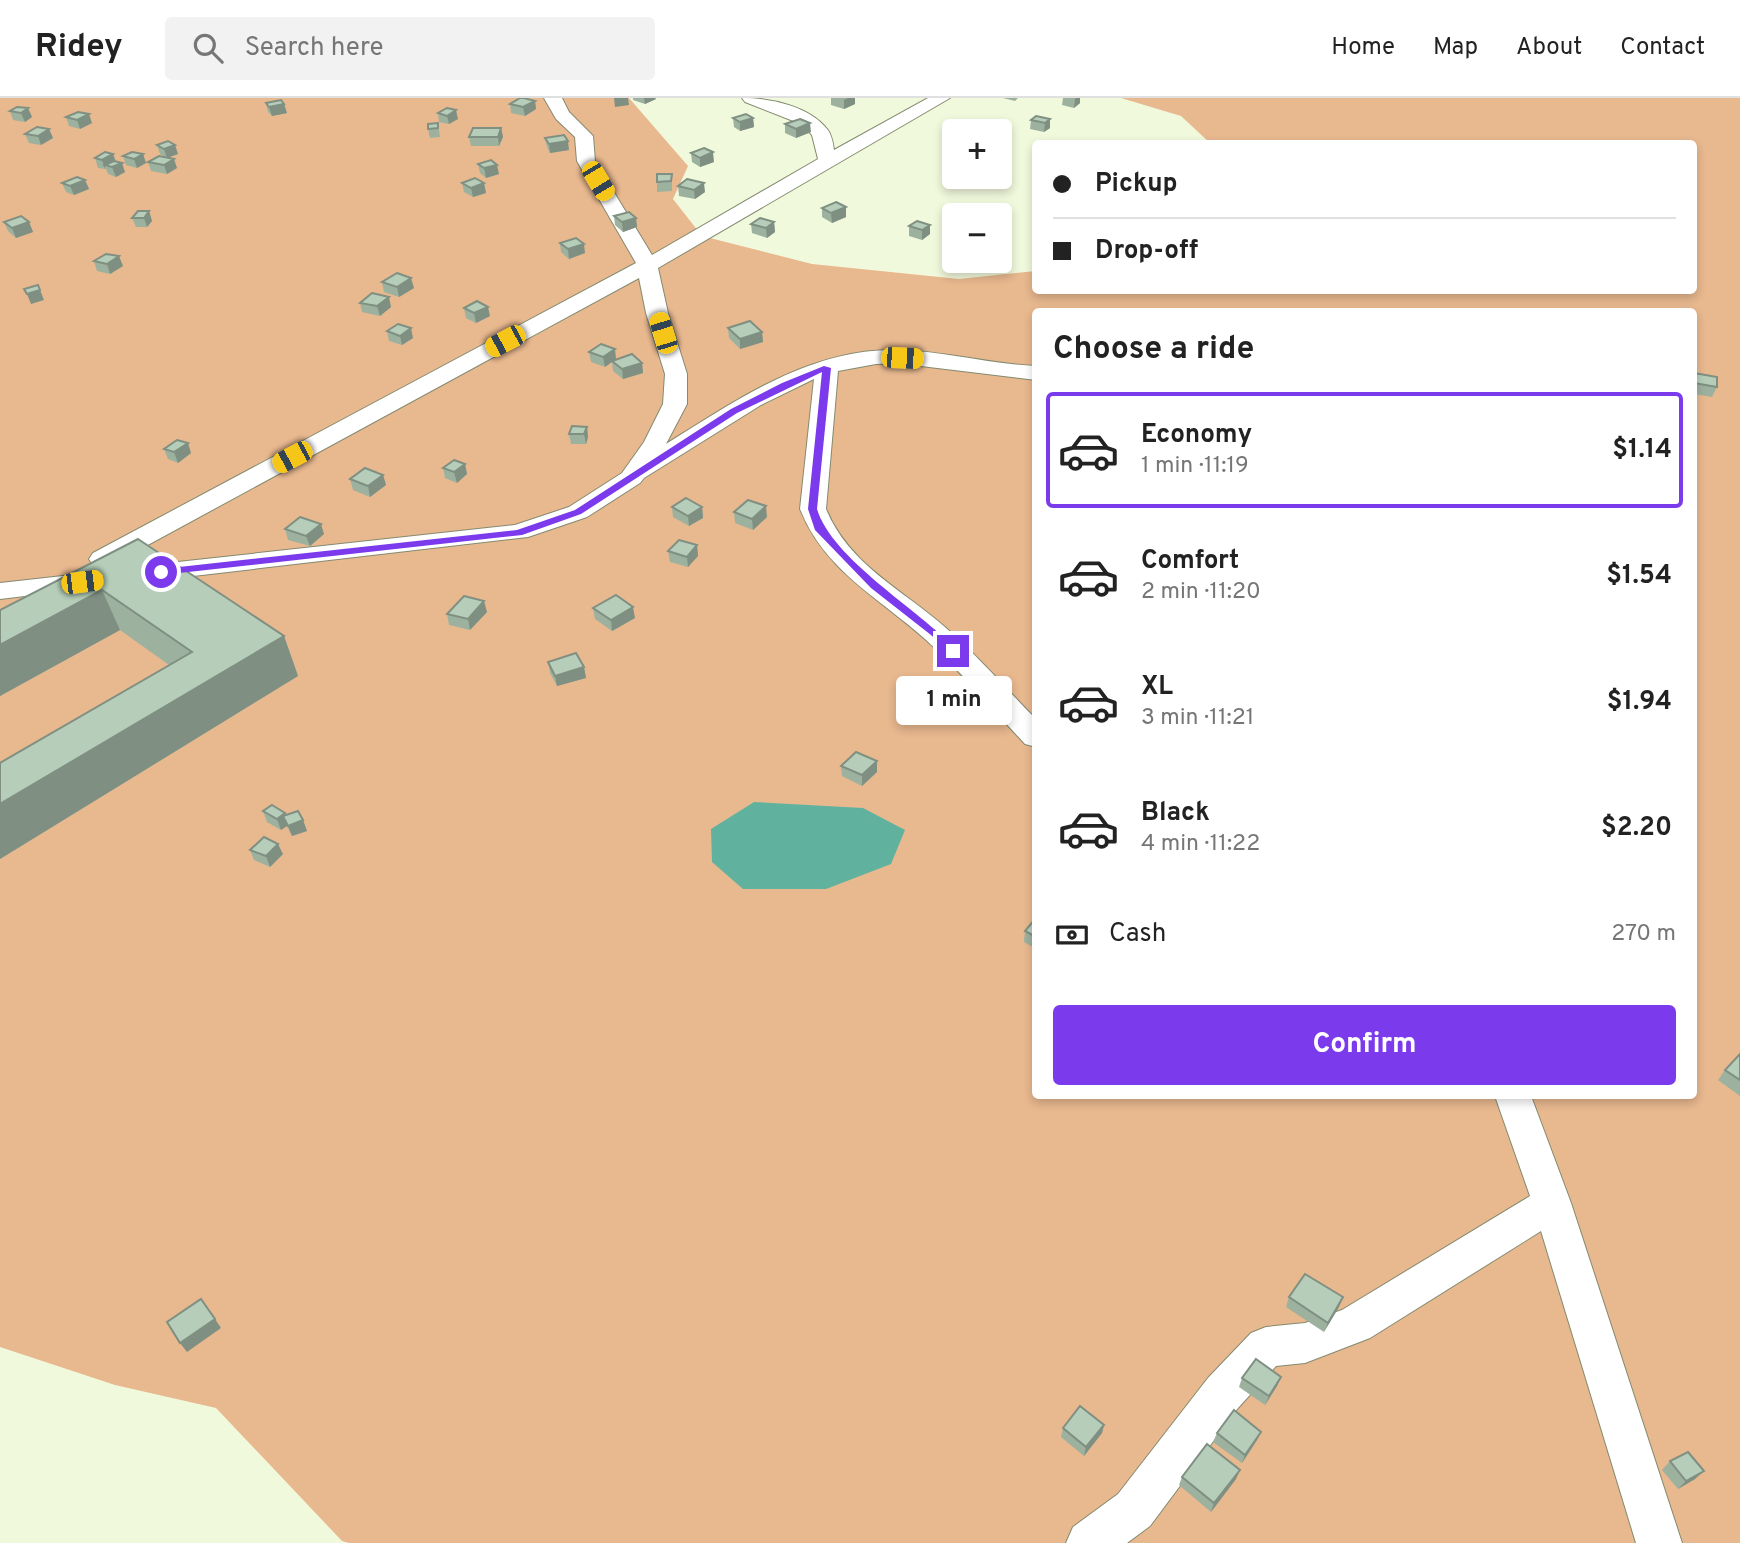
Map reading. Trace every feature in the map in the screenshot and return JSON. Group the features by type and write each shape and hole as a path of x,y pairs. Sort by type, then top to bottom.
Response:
{"street":[{"path":"553,98 562,115 584,136 586,160 647,264 657,313 676,374 675,404 656,442 631,478"},
{"path":"751,98 807,120 821,133 828,161"},
{"path":"55,585 702,236 941,98"},
{"path":"6,600 55,585 519,533 578,512 734,411 785,384 827,368 875,357 930,359 1032,372"},
{"path":"827,368 813,500 818,528 875,586 935,633 1032,733"},
{"path":"1514,1099 1552,1203 1659,1543"},
{"path":"1089,1543 1134,1510 1223,1393 1266,1347 1305,1343 1355,1324 1552,1203"}],"shaded area":[{"path":"0,98 629,98 688,166 673,199 702,236 812,264 959,279 1032,271 1032,294 1697,294 1697,140 1207,140 1181,116 1121,98 1740,98 1740,1543 349,1543 342,1541 216,1408 115,1385 0,1347"}],"water":[{"path":"754,802 863,808 905,830 891,864 826,889 743,889 712,862 711,829"}],"building":[{"path":"520,98 535,101 523,107 510,104"},
{"path":"281,100 284,104 269,107 266,103"},
{"path":"17,107 28,108 21,113 10,111"},
{"path":"447,108 456,110 447,116 438,113"},
{"path":"78,112 89,114 77,120 66,117"},
{"path":"746,114 753,118 740,122 733,118"},
{"path":"1036,116 1050,119 1045,123 1031,120"},
{"path":"800,119 810,123 796,129 785,124"},
{"path":"438,123 438,128 428,129 428,124"},
{"path":"37,127 49,129 38,136 25,134"},
{"path":"473,128 501,128 498,137 469,137"},
{"path":"564,135 568,141 549,144 545,138"},
{"path":"168,141 175,145 164,149 157,145"},
{"path":"704,148 713,152 700,158 691,153"},
{"path":"105,152 113,154 102,160 95,158"},
{"path":"132,152 143,154 134,159 123,156"},
{"path":"159,156 174,159 164,165 148,162"},
{"path":"491,160 497,165 484,168 478,164"},
{"path":"114,161 122,163 112,167 105,165"},
{"path":"657,174 672,174 671,181 657,182"},
{"path":"77,177 85,180 70,186 62,183"},
{"path":"475,178 484,183 471,188 462,183"},
{"path":"687,179 704,183 694,190 678,186"},
{"path":"836,202 846,207 831,213 822,208"},
{"path":"138,211 149,211 144,218 132,218"},
{"path":"629,212 636,218 622,222 614,216"},
{"path":"21,216 29,222 12,228 4,222"},
{"path":"760,218 774,222 766,228 751,224"},
{"path":"917,221 930,225 922,230 909,226"},
{"path":"576,238 584,244 568,249 560,243"},
{"path":"106,254 119,256 107,264 94,261"},
{"path":"397,273 411,278 397,287 382,282"},
{"path":"38,285 40,290 27,294 24,289"},
{"path":"372,293 389,297 377,306 360,303"},
{"path":"477,301 488,307 474,313 464,308"},
{"path":"750,321 762,332 740,339 728,328"},
{"path":"398,324 411,328 400,336 387,331"},
{"path":"601,344 615,349 603,357 589,352"},
{"path":"632,354 642,363 622,369 612,361"},
{"path":"1697,374 1717,377 1717,387 1697,384"},
{"path":"572,426 587,427 584,434 569,434"},
{"path":"177,440 188,443 174,452 164,449"},
{"path":"454,460 465,464 454,472 443,468"},
{"path":"365,468 383,475 368,486 350,479"},
{"path":"686,498 702,507 688,516 672,507"},
{"path":"748,500 766,506 752,519 734,512"},
{"path":"300,517 321,524 306,536 285,529"},
{"path":"138,539 284,636 0,804 0,763 192,652 102,590 0,645 0,610"},
{"path":"679,540 697,545 687,557 668,551"},
{"path":"616,595 633,607 611,620 593,608"},
{"path":"464,596 484,601 468,619 447,614"},
{"path":"576,653 584,667 555,676 548,662"},
{"path":"856,752 877,761 862,775 841,766"},
{"path":"272,805 285,813 277,819 263,811"},
{"path":"298,811 303,820 288,826 283,816"},
{"path":"264,837 278,844 266,856 250,850"},
{"path":"1032,923 1032,935 1025,931"},
{"path":"1740,1054 1740,1080 1725,1070"},
{"path":"1305,1274 1343,1297 1328,1323 1289,1297"},
{"path":"201,1299 215,1319 180,1343 167,1322"},
{"path":"1256,1359 1281,1377 1269,1396 1242,1378"},
{"path":"1080,1406 1104,1425 1086,1447 1063,1428"},
{"path":"1234,1410 1261,1432 1245,1455 1217,1433"},
{"path":"1207,1444 1240,1470 1214,1503 1182,1477"},
{"path":"1688,1452 1704,1471 1686,1481 1670,1461"}],"route":[{"path":"161,572 519,533 578,512 734,411 785,384 827,368 820,460 814,490 813,509 818,528 875,586 935,633 953,651"}]}
